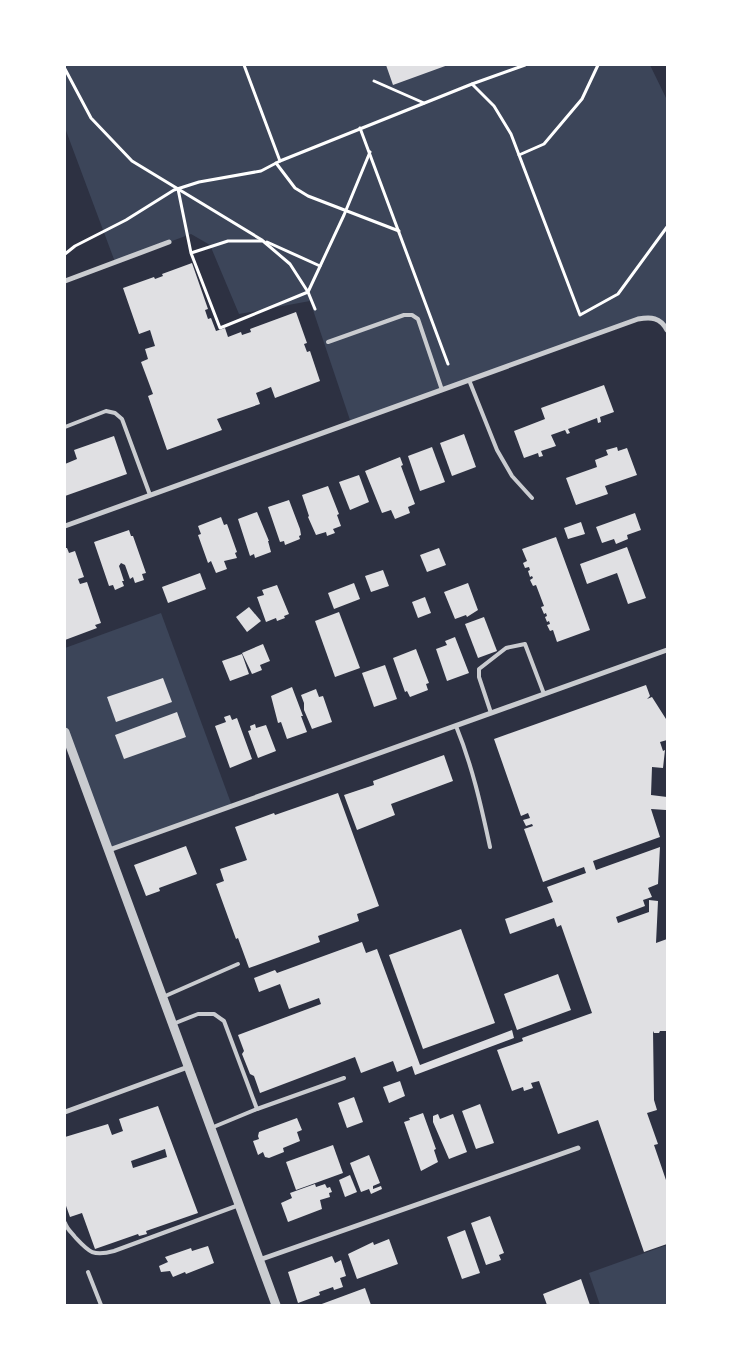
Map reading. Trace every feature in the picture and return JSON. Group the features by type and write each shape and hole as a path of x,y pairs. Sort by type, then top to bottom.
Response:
{"street":[{"path":"65,281 169,242"},
{"path":"65,526 638,319 652,317 664,324 667,330"},
{"path":"109,850 667,650"},
{"path":"65,732 276,1305"},
{"path":"65,1112 188,1067"},
{"path":"259,1260 578,1148"}],"lane":[{"path":"328,342 404,315 412,314 418,319 442,390"},
{"path":"469,380 497,450 512,476 532,498"},
{"path":"65,427 106,411 115,413 122,419 150,495"},
{"path":"491,713 478,678 479,669 506,648 525,644 544,694"},
{"path":"456,726 467,754 480,799 490,847"},
{"path":"163,997 238,964"},
{"path":"173,1024 198,1014 214,1014 224,1021 256,1109"},
{"path":"211,1128 256,1109 344,1078"},
{"path":"66,1227 86,1250 94,1254 102,1254 114,1252 239,1205"},
{"path":"88,1272 101,1305"}],"path":[{"path":"244,65 280,161"},
{"path":"65,254 75,246 126,220 178,189 199,182 261,171 280,161 360,128 525,65"},
{"path":"519,155 544,144 582,99 598,65"},
{"path":"65,69 91,118 132,161 263,241 320,266"},
{"path":"374,81 424,103"},
{"path":"472,84 494,106 511,134 580,316 618,294 667,227"},
{"path":"360,128 448,364"},
{"path":"178,189 191,253 220,328 308,292 346,211 370,152"},
{"path":"276,163 294,188 308,196 399,231"},
{"path":"191,253 228,241 263,241 290,264 308,292 315,309"}],"shaded area":[{"path":"65,65 650,65 667,100 667,330 652,317 638,319 351,423 310,301 239,314 210,245 191,234 115,262 65,128"},
{"path":"161,613 232,806 109,850 65,732 65,648"},
{"path":"667,1245 667,1305 600,1305 589,1273"}],"building":[{"path":"386,65 448,65 393,85"},
{"path":"192,263 208,309 205,310 208,319 211,318 216,331 225,328 228,337 241,332 242,335 251,332 250,329 296,312 307,343 304,344 307,352 310,351 320,381 275,398 271,387 256,393 260,404 217,419 222,430 167,450 148,396 153,394 141,362 148,359 145,349 155,346 150,330 139,334 123,288 154,277 155,279 163,276 162,274"},
{"path":"604,385 614,412 600,417 601,422 598,423 597,418 568,429 570,433 567,434 565,430 551,435 556,446 541,451 543,456 539,457 538,453 524,458 514,431 545,419 541,408"},
{"path":"464,434 476,467 452,476 440,443"},
{"path":"114,436 127,474 65,496 65,464 77,459 74,450"},
{"path":"432,447 445,482 420,491 408,456"},
{"path":"617,447 618,451 627,448 637,475 605,486 608,494 576,505 566,478 597,467 595,460 608,455 606,450"},
{"path":"400,457 403,465 401,466 415,504 408,507 410,513 395,519 391,510 382,513 365,471"},
{"path":"359,475 369,502 350,510 339,482"},
{"path":"328,486 339,514 337,515 341,526 333,529 335,533 327,536 326,532 316,535 308,517 302,495"},
{"path":"289,500 301,535 299,536 300,539 285,545 284,541 280,542 268,507"},
{"path":"257,512 269,541 271,552 255,558 254,554 250,556 238,519"},
{"path":"635,513 641,530 627,535 628,539 616,544 614,539 602,543 596,527"},
{"path":"221,517 224,525 227,524 237,552 235,553 237,558 224,561 227,569 216,573 211,561 208,563 198,535 201,534 198,526"},
{"path":"581,522 585,534 568,539 564,528"},
{"path":"129,530 131,536 133,536 146,573 142,574 144,580 135,583 133,577 130,579 125,565 121,563 119,566 124,586 115,590 113,585 109,586 94,542"},
{"path":"556,537 590,630 557,642 553,630 550,631 547,625 550,624 549,621 547,622 546,613 544,614 541,607 544,606 536,585 533,586 530,580 533,578 532,576 530,577 529,567 525,568 523,563 527,561 522,549"},
{"path":"627,547 646,598 628,604 617,573 587,584 580,564"},
{"path":"65,548 67,548 69,553 75,551 84,577 78,579 80,584 87,582 101,623 95,625 97,628 65,640"},
{"path":"439,548 446,565 427,572 420,555"},
{"path":"383,570 389,586 371,592 365,576"},
{"path":"200,573 206,589 168,603 162,587"},
{"path":"354,583 360,599 334,609 328,593"},
{"path":"468,583 478,610 467,617 466,615 455,619 444,592"},
{"path":"277,585 289,614 277,621 276,618 266,622 257,597 264,595 262,590"},
{"path":"425,597 431,613 418,618 412,602"},
{"path":"249,607 261,621 247,632 236,617"},
{"path":"339,612 360,668 335,677 315,621"},
{"path":"484,617 497,651 478,658 465,624"},
{"path":"455,637 469,673 447,681 436,649 447,645 445,641"},
{"path":"263,644 270,661 260,665 262,670 252,674 242,653"},
{"path":"416,649 429,683 426,684 428,690 410,697 407,691 405,692 393,658"},
{"path":"242,654 249,674 230,681 222,661"},
{"path":"385,665 397,699 374,707 362,673"},
{"path":"163,678 172,702 116,722 107,697"},
{"path":"646,685 650,696 647,699 652,697 667,723 667,740 660,742 663,751 665,750 663,768 652,767 651,795 667,797 666,810 651,809 660,837 593,861 596,870 660,847 658,884 648,888 652,897 643,900 645,906 616,917 618,923 649,912 649,900 658,901 656,943 667,939 667,1031 654,1033 653,1031 654,1100 657,1110 647,1113 658,1144 654,1145 667,1183 667,1244 644,1252 598,1120 558,1134 539,1081 531,1083 533,1088 524,1091 523,1087 512,1091 497,1050 523,1041 522,1038 592,1013 561,925 557,927 554,918 510,934 505,919 553,902 547,887 586,873 584,867 543,882 524,829 533,826 532,824 526,826 523,820 530,818 528,813 521,816 494,739"},
{"path":"292,687 307,732 287,739 281,722 278,723 271,696"},
{"path":"316,689 319,697 323,696 332,722 312,729 304,710 301,695"},
{"path":"177,712 186,737 124,759 115,735"},
{"path":"230,715 232,720 237,718 252,759 230,768 215,726 226,722 224,717"},
{"path":"255,724 256,728 266,725 276,751 258,758 248,731 251,730 250,726"},
{"path":"444,755 453,781 391,804 395,815 357,830 344,795 374,785 373,781"},
{"path":"338,793 379,906 357,914 359,921 318,936 320,942 249,968 216,884 224,881 220,869 247,860 235,827"},
{"path":"186,846 197,874 159,888 160,891 146,896 134,865"},
{"path":"461,929 495,1023 423,1049 389,955"},
{"path":"362,942 366,953 377,949 420,1065 512,1030 514,1038 415,1075 412,1066 397,1072 393,1061 361,1073 355,1057 260,1093 254,1076 250,1074 242,1054 244,1051 238,1035 321,1004 319,998 289,1009 280,984 259,992 254,978 275,970 277,973"},
{"path":"558,974 571,1010 517,1030 504,994"},
{"path":"400,1081 405,1096 389,1103 383,1087"},
{"path":"354,1097 363,1122 347,1128 338,1103"},
{"path":"480,1104 494,1143 476,1149 462,1111"},
{"path":"158,1106 198,1213 146,1231 147,1234 139,1236 138,1234 95,1249 82,1213 70,1217 65,1203 65,1137 108,1124 112,1135 123,1131 119,1119","holes":["165,1149 167,1157 133,1168 131,1161"]},
{"path":"423,1113 436,1149 434,1150 438,1162 421,1171 404,1122"},
{"path":"438,1114 440,1119 453,1114 467,1152 449,1159 433,1122 433,1116"},
{"path":"297,1118 302,1130 297,1132 300,1141 283,1148 284,1152 269,1158 265,1157 263,1152 258,1155 253,1141 259,1139 259,1132"},
{"path":"333,1145 343,1173 296,1190 286,1162"},
{"path":"369,1155 380,1183 373,1186 373,1189 381,1186 382,1189 371,1194 369,1189 361,1192 350,1163"},
{"path":"350,1175 357,1192 345,1197 339,1180"},
{"path":"315,1184 316,1187 325,1184 327,1188 330,1187 332,1192 329,1193 330,1197 320,1200 322,1209 288,1222 281,1203 292,1198 290,1193"},
{"path":"490,1216 504,1253 499,1255 501,1260 486,1265 471,1223"},
{"path":"465,1230 480,1273 462,1279 447,1237"},
{"path":"389,1239 398,1264 357,1279 348,1254 373,1242 374,1245"},
{"path":"208,1246 214,1263 173,1277 170,1271 161,1272 159,1266 168,1262 165,1257 191,1248 192,1251"},
{"path":"332,1256 335,1263 341,1260 346,1276 340,1278 343,1287 334,1290 333,1287 319,1292 320,1295 298,1303 288,1272"},
{"path":"581,1279 590,1305 547,1305 543,1294"},
{"path":"365,1288 371,1305 319,1305"}]}
